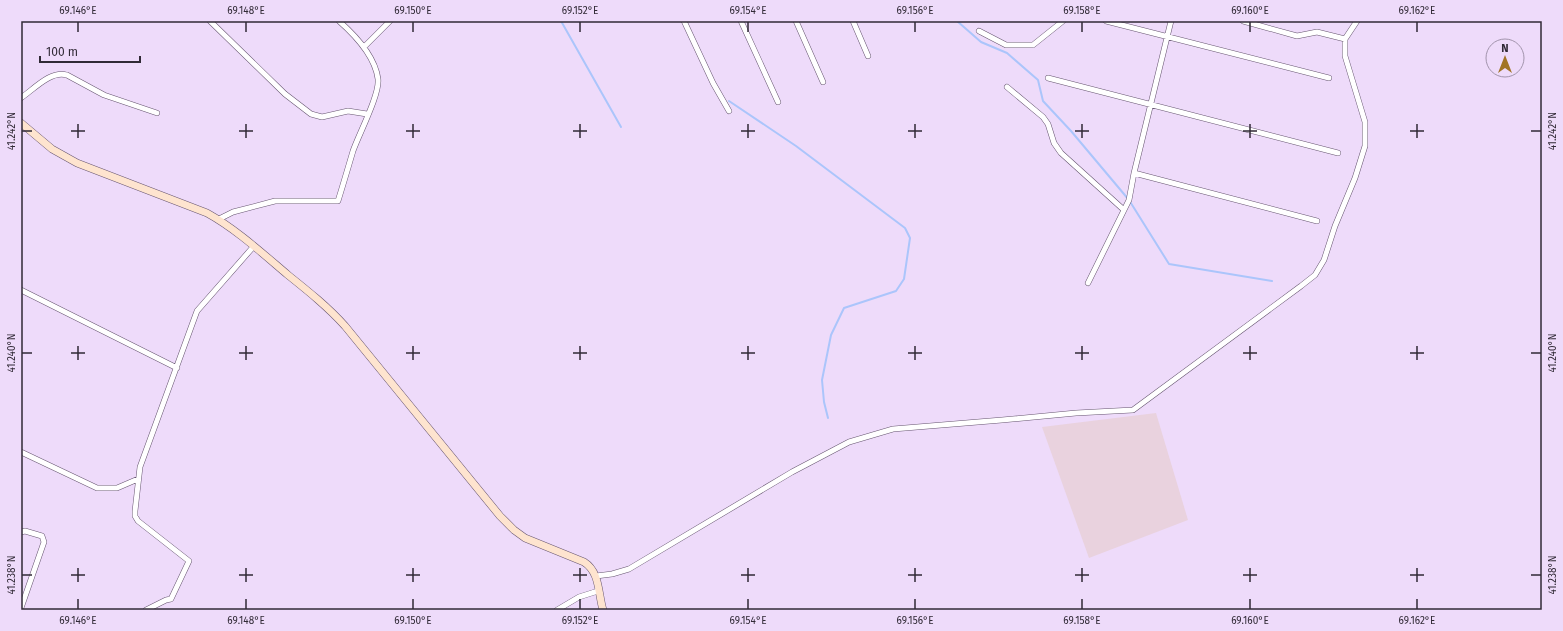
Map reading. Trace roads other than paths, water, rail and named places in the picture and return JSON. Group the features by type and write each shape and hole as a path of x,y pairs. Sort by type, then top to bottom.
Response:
{"street":[{"path":"210,21 285,94 311,114 322,117 348,111 367,114"},
{"path":"219,219 233,212 275,201 338,201 353,150 377,89 378,78 364,47 340,21"},
{"path":"364,47 390,21"},
{"path":"684,21 713,83 729,112"},
{"path":"741,21 778,102"},
{"path":"796,21 823,82"},
{"path":"853,21 868,56"},
{"path":"979,32 1006,45 1033,45 1063,21"},
{"path":"1106,21 1329,78"},
{"path":"1088,282 1129,200 1134,173 1171,21"},
{"path":"1243,21 1257,23 1297,36 1317,32 1345,39"},
{"path":"596,576 612,574 629,568 792,472 849,442 864,437 893,429 1076,413 1133,410 1301,286 1315,275 1324,260 1335,226 1355,178 1365,146 1365,122 1345,56 1345,39 1357,21"},
{"path":"21,98 54,75 61,73 68,75 104,94 157,113"},
{"path":"1048,78 1338,153"},
{"path":"1007,87 1043,117 1048,124 1054,143 1061,153 1124,210"},
{"path":"21,123 45,143 68,158 94,170 195,207 219,219 254,246 319,301 345,326 510,527 530,540 584,562 591,567 596,576 603,610"},
{"path":"1134,173 1317,221"},
{"path":"146,610 161,602 171,599 189,561 138,521 135,516 135,497 140,467 197,311 254,246"},
{"path":"21,290 177,368"},
{"path":"22,453 97,488 117,488 138,479"},
{"path":"21,532 42,536 44,542 21,608"},
{"path":"558,610 579,596 598,591"}],"waterway":[{"path":"561,21 621,127"},
{"path":"957,21 981,42 1007,53 1038,80 1043,101 1071,131 1129,200 1169,264 1272,281"},
{"path":"729,101 796,146 905,228 910,238 904,279 896,291 844,308 831,335 822,380 824,402 828,418"}]}
